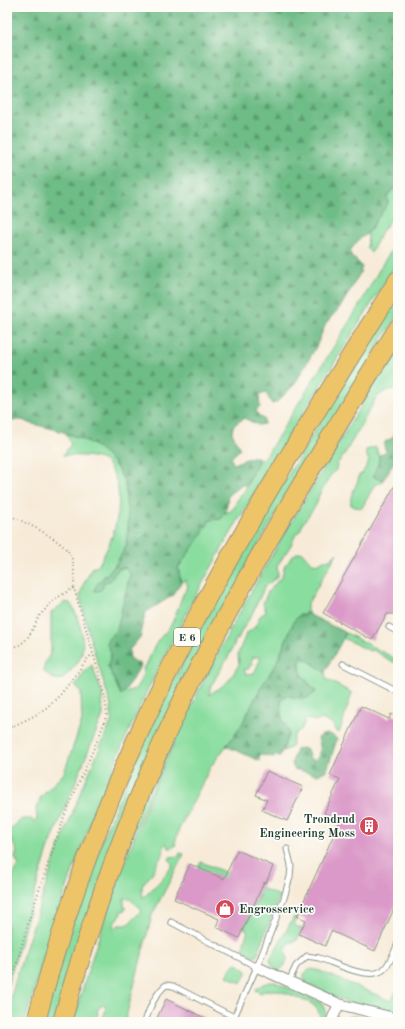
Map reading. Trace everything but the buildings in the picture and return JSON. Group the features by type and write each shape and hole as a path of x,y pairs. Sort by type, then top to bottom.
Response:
{"highway":[{"name":"E 6","path":"36,1022 60,938 80,879 123,770 159,691 210,592 272,484 398,280"},
{"name":"E 6","path":"62,1022 101,896 130,819 162,743 198,667 246,579 298,490 398,328"}],"street":[{"path":"257,967 339,1004 398,1019"},
{"path":"331,1022 339,1004"}],"lane":[{"path":"389,627 398,632"},
{"path":"343,664 398,692"},
{"path":"234,1017 257,967 284,898 292,865 288,849"},
{"path":"171,922 257,967"},
{"path":"289,981 296,966 307,956 318,958 348,970 375,974 383,970 398,943"},
{"path":"145,1022 160,989 166,985 173,986 244,1022"}],"path":[{"path":"7,514 57,541 70,555 74,568 74,588 104,691 107,714 100,734 64,817 29,920 7,998"},
{"path":"7,646 11,647 22,643 28,638 40,615 50,604 74,588"},
{"path":"7,729 44,710 64,690 88,658 93,654"}],"green space":[{"path":"7,7 398,7 398,184 387,196 388,203 367,234 359,239 350,251 352,258 362,266 360,273 341,306 326,323 316,347 294,385 277,402 272,404 266,393 259,395 260,407 256,411 258,415 264,419 264,424 258,425 244,418 233,426 232,433 240,449 231,458 233,464 252,457 258,457 258,461 246,485 241,485 228,495 226,512 221,519 210,520 178,568 181,582 172,596 146,612 141,629 141,636 129,650 130,658 141,665 121,695 108,666 111,653 107,644 108,639 117,630 130,574 125,567 118,569 110,581 103,583 103,588 99,591 94,591 99,581 113,568 126,547 128,518 124,481 116,467 107,456 86,441 61,431 22,420 7,422"},
{"path":"398,184 398,217 392,217 381,233 371,253 367,249 367,234 388,203 387,196"},
{"path":"398,241 398,261 300,417 237,522 150,685 113,767 80,851 37,979 25,1022 7,1022 7,1011 17,975 55,858 81,791 112,720 111,706 90,638 80,597 83,585 93,567 97,567 103,557 113,535 119,498 114,475 105,461 89,456 63,455 71,444 66,434 86,440 100,449 115,465 125,483 129,515 126,546 114,567 96,587 117,571 125,567 130,574 117,630 108,639 111,653 108,666 121,695 124,692 135,689 141,678 144,666 147,664 153,649 168,629 174,618 188,586 185,580 181,582 178,568 210,520 221,519 226,512 229,512 235,507 236,502 245,490 256,464 266,456 362,301 383,263"},
{"path":"398,294 398,314 247,563 54,1022 43,1022 69,933 107,827 160,707 233,566"},
{"path":"398,347 398,385 396,388 384,392 376,398 358,431 337,464 336,470 330,476 319,495 316,505 303,523 300,531 296,534 291,545 277,566 278,575 265,586 251,616 238,639 236,639 230,654 211,687 209,695 228,681 239,665 238,654 246,634 255,627 260,616 266,612 263,603 268,592 282,576 285,565 292,556 302,552 311,562 317,564 323,560 330,560 337,553 307,605 307,611 309,613 305,613 294,621 276,664 260,689 240,728 211,766 179,829 175,843 176,845 169,848 166,843 162,855 149,878 143,883 143,898 161,880 172,866 169,859 170,857 179,856 180,853 184,854 152,915 125,1021 101,1022 106,1010 105,1005 101,1005 97,1011 98,1014 95,1022 73,1022 99,935 119,878 152,793 189,711 230,630 274,551","holes":["253,657 261,658 254,673 246,674 244,669 249,669 250,665 253,664 251,662","124,898 130,899 140,907 140,912 127,925 118,925 116,928 113,928 116,919 119,918 121,912 126,909 124,905"]},
{"path":"398,428 398,460 395,461 384,479 378,479 374,477 379,461 379,455 386,451 384,446 385,442 394,437 394,432"},
{"path":"376,447 379,460 374,473 378,479 384,479 381,483 375,484 362,508 355,507 351,505 351,497 359,475 362,474 369,461 366,450"},
{"path":"65,602 70,603 76,615 81,631 83,647 82,654 76,665 63,679 57,679 50,677 44,671 44,665 51,650 51,613"},
{"path":"306,613 346,633 325,672 306,659 300,660 300,670 302,674 316,692 302,699 286,695 281,701 282,719 289,733 280,756 273,757 262,755 259,758 260,761 226,746 240,728 260,689 276,664 294,621 299,615"},
{"path":"346,633 398,660 398,664 373,650 370,651 343,638"},
{"path":"306,659 325,672 326,679 352,693 339,733 334,729 334,725 322,719 317,721 306,719 301,730 293,737 292,747 283,751 289,731 282,719 281,701 286,695 316,691 300,670 300,660"},
{"path":"92,665 102,693 103,715 49,847 7,988 7,885 19,865 15,858 17,851 9,836 11,829 22,819 31,819 35,822 37,818 36,808 41,797 64,773 82,721 81,692 75,686 85,671"},
{"path":"327,734 332,735 337,739 327,770 318,775 294,769 292,763 296,749 303,748 307,750 310,759 315,760 319,755 320,750 318,738"},
{"path":"201,862 280,896 257,957 247,954 245,951 244,944 248,931 244,928 259,895 198,868"},
{"path":"295,915 297,916 294,925 302,929 297,940 289,943 285,951 287,957 286,963 283,968 278,971 272,966 270,959"},
{"path":"236,963 247,972 241,983 227,976 233,965"},
{"path":"312,969 391,1001 398,988 398,1015 348,1003 307,984 304,979 304,975 307,971"},
{"path":"275,982 322,1003 325,1011 326,1022 320,1022 319,1012 312,1004 279,991 272,990 261,993 255,990 263,984"},
{"path":"350,1016 359,1016 385,1022 338,1022"}],"place":[{"name":"Trondrud Engineering Moss","path":"369,826"},
{"name":"Engrosservice","path":"225,909"}]}
